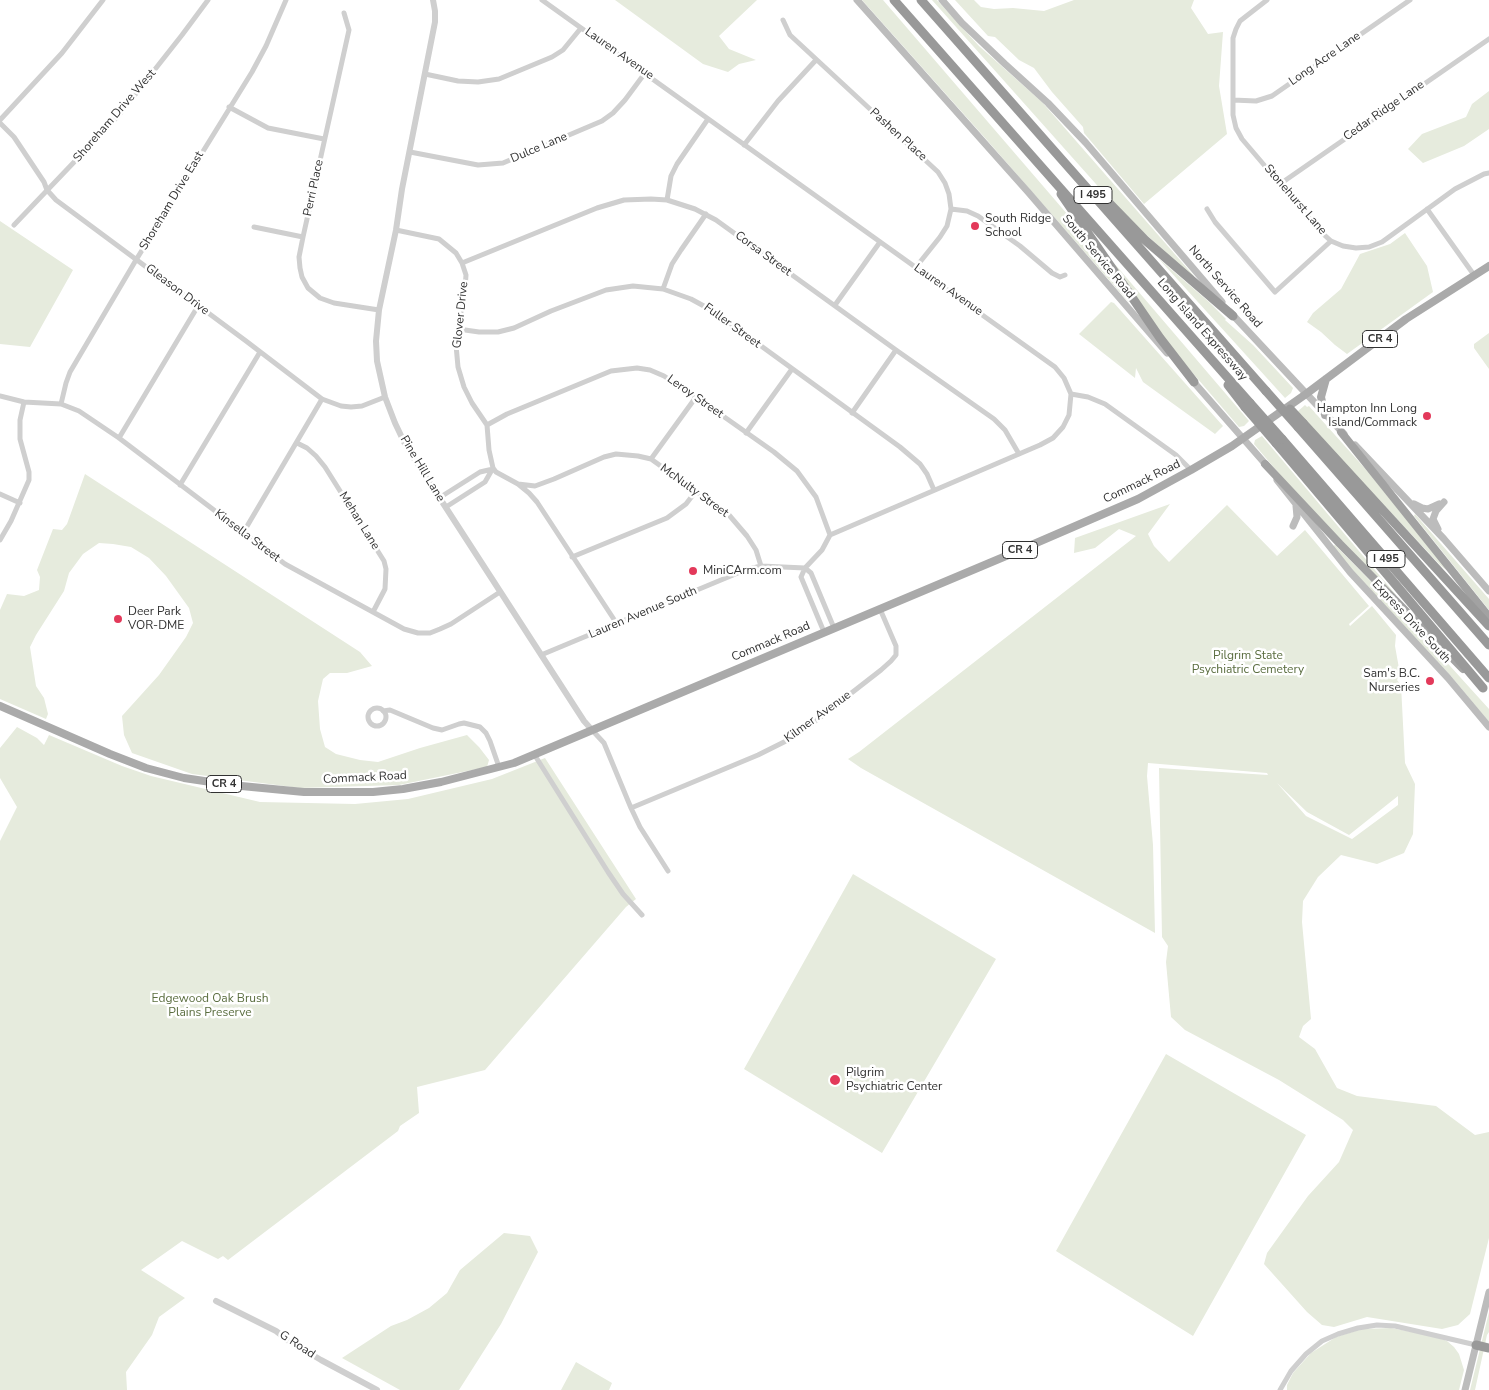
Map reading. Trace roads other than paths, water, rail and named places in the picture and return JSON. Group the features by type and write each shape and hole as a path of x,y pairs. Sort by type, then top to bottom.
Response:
{"highway":[{"name":"Long Island Expressway","path":"894,0 1209,356 1279,441 1489,678"},
{"name":"Long Island Expressway","path":"921,0 1224,344 1301,425"},
{"path":"1046,171 1160,338 1194,382"},
{"path":"1087,188 1109,203 1145,240 1233,316"},
{"path":"1301,425 1489,626"},
{"name":"I 495","path":"1301,425 1489,645"},
{"path":"1342,432 1489,617"},
{"path":"1279,441 1486,692"},
{"path":"1265,464 1450,658 1486,692"},
{"path":"1476,1345 1489,1348"}],"main road":[{"name":"South Service Road","path":"857,0 1028,192 1127,309 1243,438"},
{"name":"North Service Road","path":"942,0 962,23 1048,103 1086,143 1233,316 1444,539 1489,591"},
{"name":"Commack Road","path":"0,706 146,768 184,778 231,785 304,792 373,792 441,782 514,763 1138,499 1243,438 1306,394 1406,319 1489,266"},
{"path":"1325,415 1321,397 1326,379"},
{"name":"Express Drive South","path":"1243,438 1364,588 1448,678 1489,727"},
{"path":"1408,501 1428,509 1444,502 1436,511 1434,519 1444,539"},
{"path":"1296,505 1297,515 1294,526 1304,525 1313,527"},
{"path":"1466,565 1489,582"},
{"path":"1464,1390 1489,1292"}],"street":[{"path":"0,122 62,53 103,0"},
{"name":"Shoreham Drive West","path":"14,225 119,115 177,43 208,0"},
{"name":"Shoreham Drive East","path":"61,404 70,372 266,46 286,0"},
{"name":"Pine Hill Lane","path":"433,0 436,12 435,22 396,230 378,310 377,361 385,397 406,446 584,721 592,730"},
{"name":"Lauren Avenue","path":"542,0 1055,366 1064,378 1071,394"},
{"name":"Stonehurst Lane","path":"1266,0 1240,20 1233,38 1233,116 1236,128 1242,139 1321,232 1331,241 1343,246 1369,247 1386,239 1455,189 1489,173"},
{"name":"Long Acre Lane","path":"1233,100 1256,101 1272,96 1410,0"},
{"name":"Perri Place","path":"344,14 349,30 303,237 300,268 308,288 320,298 334,304 378,310"},
{"name":"Pashen Place","path":"783,20 790,35 938,172 946,183 952,209"},
{"path":"425,74 458,81 478,82 499,79 552,57 562,50 581,28"},
{"name":"Cedar Ridge Lane","path":"1280,184 1489,39"},
{"path":"744,144 778,101 816,60"},
{"name":"Dulce Lane","path":"410,152 478,165 503,163 602,121 613,113 625,100 645,73"},
{"path":"230,107 268,128 324,139"},
{"path":"667,200 670,182 677,164 708,119"},
{"name":"Gleason Drive","path":"0,122 14,137 44,182 47,190 56,200 322,399 341,406 351,407 362,406 385,397"},
{"name":"Corsa Street","path":"462,263 610,203 637,199 667,200 695,209 716,220 994,419 1005,430 1019,454"},
{"path":"916,267 947,226 952,209 966,211 978,216 1020,246 1052,273 1060,277 1065,275"},
{"path":"1207,209 1215,222 1274,292 1331,241"},
{"path":"1427,209 1474,275"},
{"path":"663,288 672,264 706,214"},
{"path":"254,227 303,237"},
{"name":"Glover Drive","path":"396,230 439,239 456,253 462,263 466,275 456,345 458,368 464,387 487,425 489,450 494,468"},
{"path":"835,305 880,242"},
{"name":"Fuller Street","path":"458,329 498,332 514,328 606,290 633,286 663,288 707,307 911,456 927,474 934,490"},
{"path":"118,438 198,306"},
{"path":"852,413 896,350"},
{"path":"180,486 260,352"},
{"name":"Leroy Street","path":"487,425 507,414 611,371 637,368 650,370 664,376 696,397 788,463 805,480 816,497 830,535"},
{"path":"746,433 792,369"},
{"path":"824,632 801,577 805,568 822,550 830,535 1053,438 1063,427 1069,415 1071,394 1088,397 1105,404 1176,455 1190,470"},
{"name":"Kinsella Street","path":"0,396 24,402 61,404 79,411 118,438 284,564 404,629 418,633 430,633 451,624 500,592"},
{"path":"651,459 696,397"},
{"path":"243,533 322,399"},
{"path":"0,540 20,503 29,480 29,472 20,439 20,420 24,402"},
{"name":"Mehan Lane","path":"297,443 307,448 325,467 384,561 386,569 384,589 373,612"},
{"name":"McNulty Street","path":"518,484 535,486 604,457 616,454 651,459 729,515 756,550 761,566"},
{"path":"439,498 480,472 494,468"},
{"path":"494,468 496,472 529,492 537,502 617,624"},
{"path":"446,508 485,482 494,468"},
{"path":"572,557 667,518 686,504 696,491"},
{"path":"0,494 20,503"},
{"name":"Lauren Avenue South","path":"541,655 745,570 761,566 805,568"},
{"path":"805,568 812,573 834,628"},
{"name":"Kilmer Avenue","path":"630,808 758,755 786,741 800,733 881,670 896,655 896,646 880,609"},
{"path":"383,711 390,710 442,730 464,723 480,727 490,742 499,767"},
{"path":"592,730 604,743 630,808 668,871"},
{"path":"534,754 608,872 623,894 642,915"},
{"name":"G Road","path":"216,1301 276,1331 321,1360 377,1390"},
{"path":"1280,1390 1291,1371 1306,1354 1322,1341 1358,1328 1377,1325 1395,1326 1476,1345"}],"place":[{"name":"South Ridge School","path":"975,226"},
{"name":"Hampton Inn Long Island/Commack","path":"1427,416"},
{"name":"MiniCArm.com","path":"693,571"},
{"name":"Deer Park VOR-DME","path":"118,619"},
{"name":"Sam's B.C. Nurseries","path":"1430,681"},
{"name":"Pilgrim Psychiatric Center","path":"835,1080"}],"park label":[{"name":"Pilgrim State Psychiatric Cemetery","path":"1248,663"},
{"name":"Edgewood Oak Brush Plains Preserve","path":"210,1006"}]}
